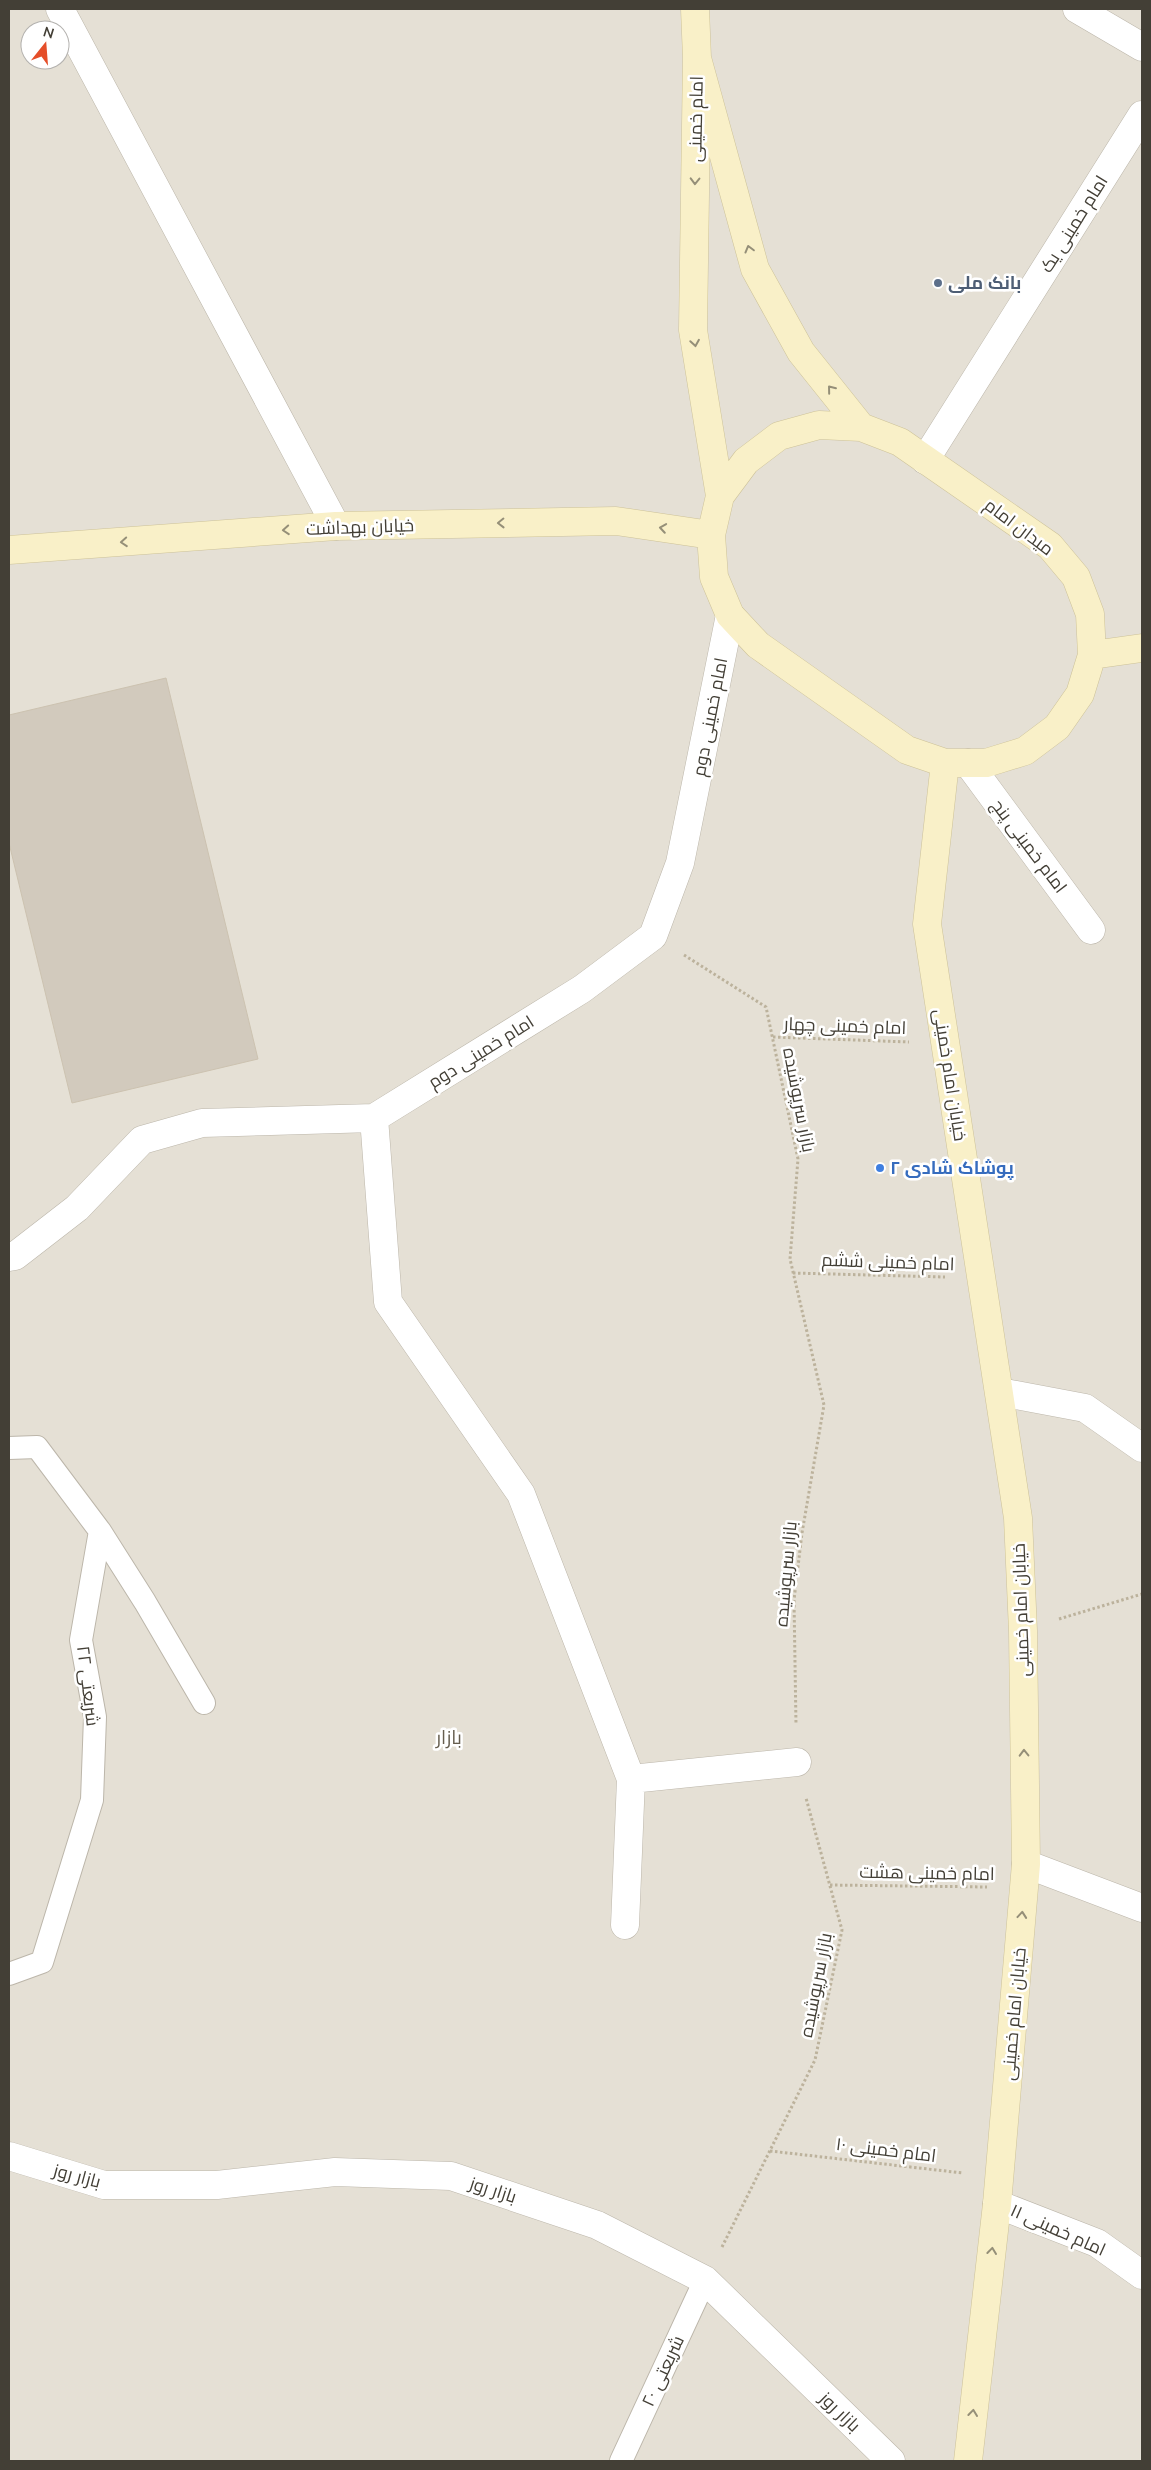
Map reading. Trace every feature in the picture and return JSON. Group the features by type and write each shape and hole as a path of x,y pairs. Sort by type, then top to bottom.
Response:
{"main road":[{"path":"695,9 697,58"},
{"name":"امام خمینی","path":"697,58 755,269 801,352 861,427"},
{"name":"امام خمینی","path":"697,58 692,330 720,496"},
{"name":"میدان امام","path":"819,425 861,427 900,442 925,460 1050,546 1076,577 1090,614 1092,655 1080,694 1057,727 1024,751 986,764 956,763 907,750 758,646 730,615 714,576 711,535 720,496 746,461 780,436 819,425"},
{"name":"خیابان بهداشت","path":"9,550 336,526 616,521 711,535"},
{"path":"1092,655 1142,648"},
{"name":"خیابان امام خمینی","path":"956,763 927,924 1018,1518 1023,1630 1025,1876 998,2204 968,2461"}],"street":[{"path":"60,9 336,526"},
{"path":"1077,9 1142,47"},
{"name":"امام خمینی یک","path":"925,460 1142,115"},
{"name":"امام خمینی دوم","path":"374,1118 582,989 653,936 680,863 730,615"},
{"name":"امام خمینی پنج","path":"956,763 1091,930"},
{"path":"9,1258 15,1256 77,1208 142,1140 202,1122 374,1118 388,1302 521,1494 631,1779 624,1925"},
{"path":"1000,1392 1085,1408 1142,1448"},
{"path":"631,1779 796,1762"},
{"path":"1025,1876 1142,1908"},
{"name":"بازار روز","path":"9,2156 104,2185 217,2185 335,2172 451,2176 597,2224 705,2280 891,2461"},
{"name":"امام خمینی ۱۱","path":"998,2204 1097,2243 1142,2275"}],"lane":[{"path":"9,1448 37,1447 100,1531 145,1602 204,1704"},
{"name":"شریعتی ۲۲","path":"9,1974 42,1962 92,1800 95,1717 82,1640 100,1531"},
{"name":"شریعتی ۲۰","path":"621,2461 705,2280"}],"path":[{"name":"بازار سرپوشیده","path":"653,936 766,1007 798,1159 790,1259 824,1405 802,1533 794,1600 796,1762 842,1930 815,2060 705,2280"},
{"name":"امام خمینی چهار","path":"773,1037 946,1043"},
{"name":"امام خمینی ششم","path":"793,1273 982,1278"},
{"path":"1023,1630 1142,1594"},
{"name":"امام خمینی هشت","path":"830,1885 1025,1876"},
{"name":"امام خمینی ۱۰","path":"770,2151 1000,2177"}],"shaded area":[{"path":"9,9 1142,9 1142,2461 9,2461"}],"building":[{"path":"166,678 258,1059 72,1103 9,843 9,715"}],"place":[{"name":"بانک ملی","path":"938,283"},
{"name":"پوشاک شادی ۲","path":"880,1168"}],"district":[{"name":"بازار","path":"449,1738"}]}
